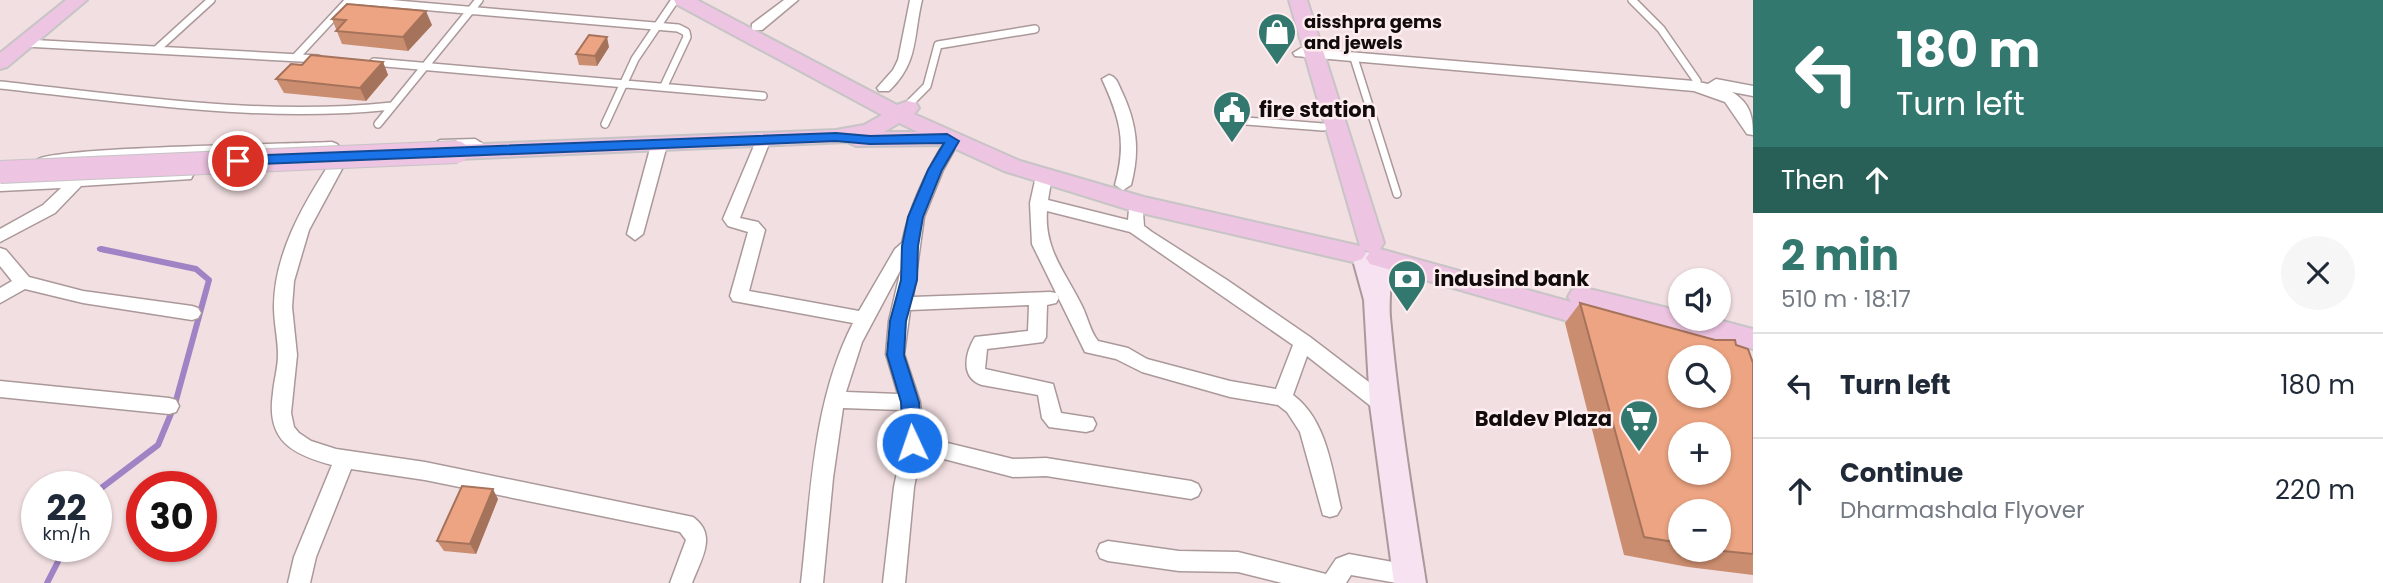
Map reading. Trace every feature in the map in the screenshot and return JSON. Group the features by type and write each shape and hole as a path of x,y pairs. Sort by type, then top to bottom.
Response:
{"main road":[{"path":"0,52 65,0"},
{"path":"0,63 78,0"},
{"path":"1284,0 1307,51 1367,251 1376,300 1384,405 1409,579"},
{"path":"1298,0 1323,127 1367,251"},
{"path":"691,1 757,27 884,89 950,140 1012,166 1044,176 1367,251 1745,349"},
{"path":"691,1 908,107 1045,163 1130,194"},
{"path":"0,172 836,137 870,131 908,107"},
{"path":"836,137 870,140 950,140 979,136"}],"street":[{"path":"757,27 792,0"},
{"path":"884,89 901,69 907,54 910,22 916,0"},
{"path":"1307,51 1354,58 1744,91"},
{"path":"1307,51 1697,81 1744,91 1753,105"},
{"path":"1109,79 1128,120 1132,150 1130,194 1136,228"},
{"path":"1744,91 1745,113 1753,130"},
{"path":"894,583 904,487 912,443 910,402 895,355 898,321 909,280 910,246 916,217 950,140"},
{"path":"763,141 732,219 757,230 739,296 865,319"},
{"path":"0,165 95,156 475,144 487,150"},
{"path":"635,234 659,145"},
{"path":"0,186 469,158 487,150"},
{"path":"0,236 49,209 79,180 95,156"},
{"path":"335,167 318,191 293,250 283,300 287,358 281,413 283,428 291,439 305,448 345,459 421,470 685,524 695,531 697,540 681,583"},
{"path":"1044,176 1036,230 1052,275 1071,302 1092,347 1121,353 1142,365 1230,389 1283,398 1293,403 1304,418 1319,461 1330,508"},
{"path":"1038,203 1136,228 1155,244 1219,282 1304,342 1384,405"},
{"path":"812,583 835,400 851,345 901,253 910,246"},
{"path":"0,254 23,282 83,298 192,313"},
{"path":"0,297 23,282"},
{"path":"903,304 1066,298"},
{"path":"1038,299 1037,337 981,342 976,350 977,375 1041,387 1048,393 1052,418 1056,421 1086,424"},
{"path":"1283,398 1292,367 1304,342"},
{"path":"0,389 169,406"},
{"path":"835,400 910,402"},
{"path":"912,443 1013,468 1046,467 1191,490"},
{"path":"299,583 305,557 345,459"},
{"path":"1108,551 1179,561 1227,560 1324,583"},
{"path":"1333,583 1344,566 1349,564 1409,579"}],"lane":[{"path":"156,50 212,0"},
{"path":"296,57 349,0 657,24 678,28 686,32 687,37 664,86"},
{"path":"378,124 479,0"},
{"path":"1632,0 1661,29 1697,81"},
{"path":"604,124 657,24 691,1"},
{"path":"908,107 927,86 938,45 1035,29"},
{"path":"25,43 322,59"},
{"path":"1354,58 1397,194"},
{"path":"361,61 763,96"},
{"path":"0,85 214,108 334,112 392,106"},
{"path":"1246,121 1323,127"}],"building":[{"path":"347,4 426,11 403,37 336,31 346,20 332,19"},
{"path":"589,35 607,37 595,56 576,54"},
{"path":"311,55 383,62 360,88 276,79 291,64 302,65"},
{"path":"1580,303 1668,327 1668,331 1682,331 1715,340 1735,340 1736,345 1748,349 1753,363 1753,554 1731,552 1731,499 1668,499 1668,541 1644,537"},
{"path":"462,486 493,489 470,544 437,541"}],"waterway":[{"path":"99,249 109,251"},
{"path":"101,249 196,269 209,280 175,404 158,445 112,480"},
{"path":"47,583 58,562"}],"place":[{"name":"aisshpra gems and jewels","path":"1277,66"},
{"name":"fire station","path":"1232,144"},
{"name":"indusind bank","path":"1407,313"},
{"name":"Baldev Plaza","path":"1639,453"}],"route":[{"path":"238,161 836,137 952,141 935,170 916,217 910,246 909,280 898,321 895,355 910,402 912,443"}]}
